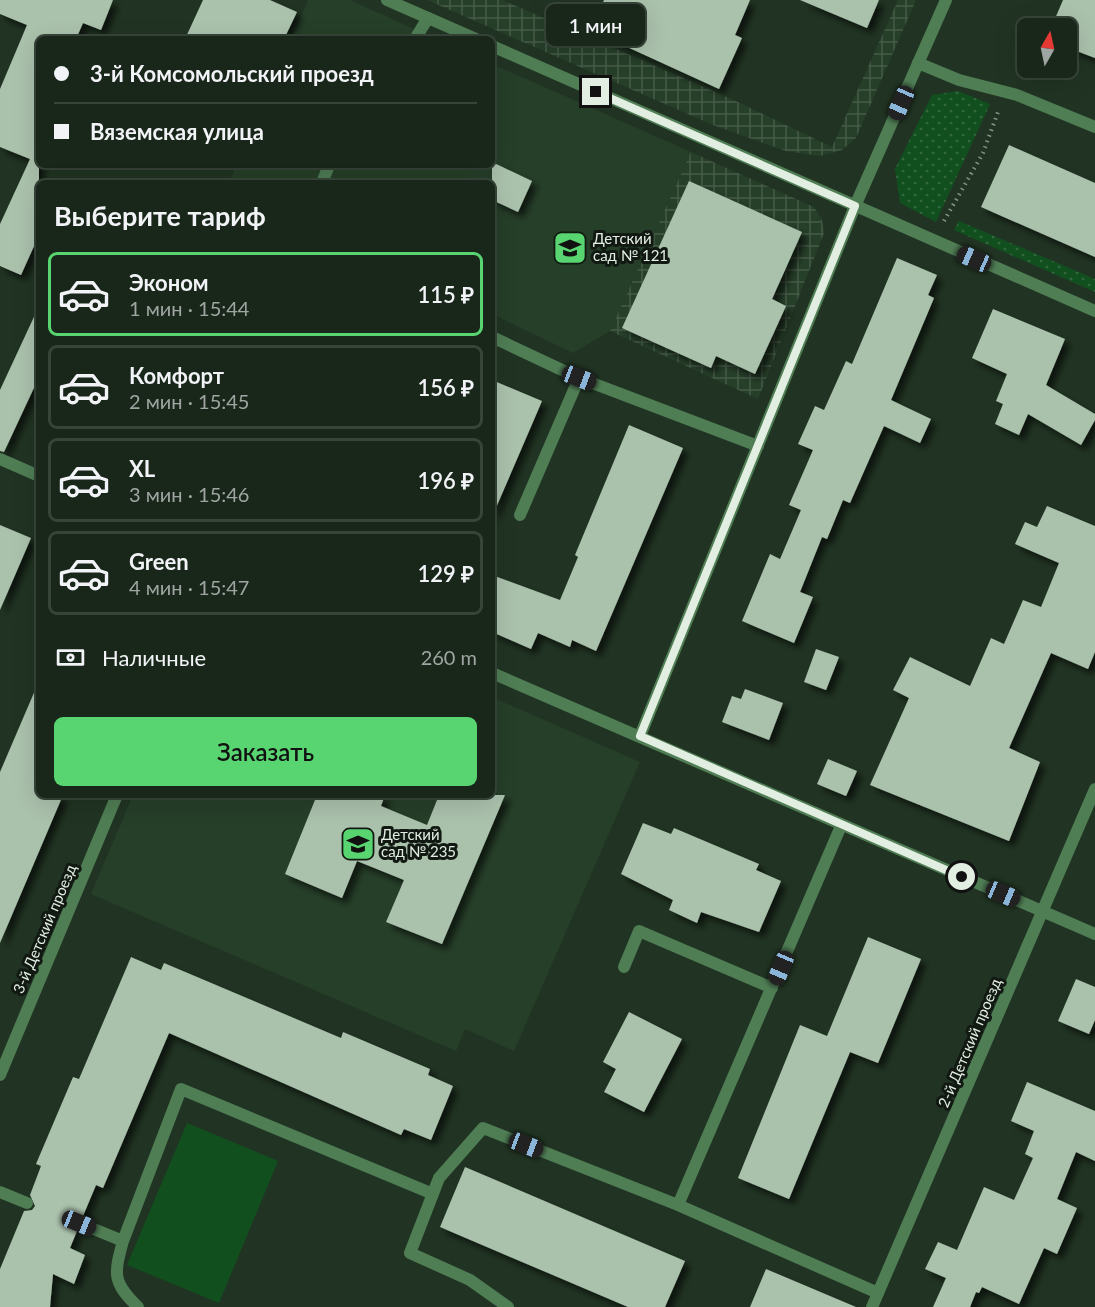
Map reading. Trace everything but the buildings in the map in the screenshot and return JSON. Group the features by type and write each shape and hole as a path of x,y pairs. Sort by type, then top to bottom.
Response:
{"street":[{"path":"387,0 469,36"},
{"path":"640,736 855,206 946,0"},
{"path":"417,36 428,18"},
{"path":"495,47 1095,311"},
{"path":"918,63 959,81 1005,92 1095,127"},
{"path":"495,338 579,378 758,446"},
{"path":"520,515 579,378"},
{"path":"0,459 36,475"},
{"path":"495,674 1095,934"},
{"name":"2-й Детский проезд","path":"872,1307 1095,789"},
{"name":"3-й Детский проезд","path":"0,1075 116,798"},
{"path":"678,1205 841,826"},
{"path":"624,967 639,931 772,988"},
{"path":"138,1307 121,1291 114,1272 123,1241 180,1089 433,1194"},
{"path":"508,1307 470,1280 410,1253 439,1178 483,1128 678,1205 878,1293"},
{"path":"0,1192 27,1203"},
{"path":"79,1223 123,1241"}],"path":[{"path":"933,241 983,153 1005,92"}],"shaded area":[{"path":"308,0 350,0 429,36 292,36"},
{"path":"427,0 502,0 725,96 832,147 898,0 916,0 856,138 842,150 820,156 786,151 713,125"},
{"name":"Детский сад № 121","path":"495,65 691,152 610,331 573,353 495,315 495,180 230,180 236,168 495,168"},
{"path":"691,152 814,207 822,220 824,233 758,399 610,331"},
{"name":"Детский сад № 235","path":"495,698 640,762 514,1051 465,1029 456,1051 91,894 132,798 495,798"}],"green space":[{"path":"958,91 990,104 936,222 900,203 895,169 932,95"},
{"path":"959,221 1095,279 1095,292 954,230"},
{"path":"187,1123 278,1161 219,1303 127,1265"}],"place":[{"name":"Детский сад № 121","path":"570,248"},
{"name":"Детский сад № 235","path":"358,844"}],"route":[{"path":"596,92 855,206 640,736 841,826 962,877"}]}
